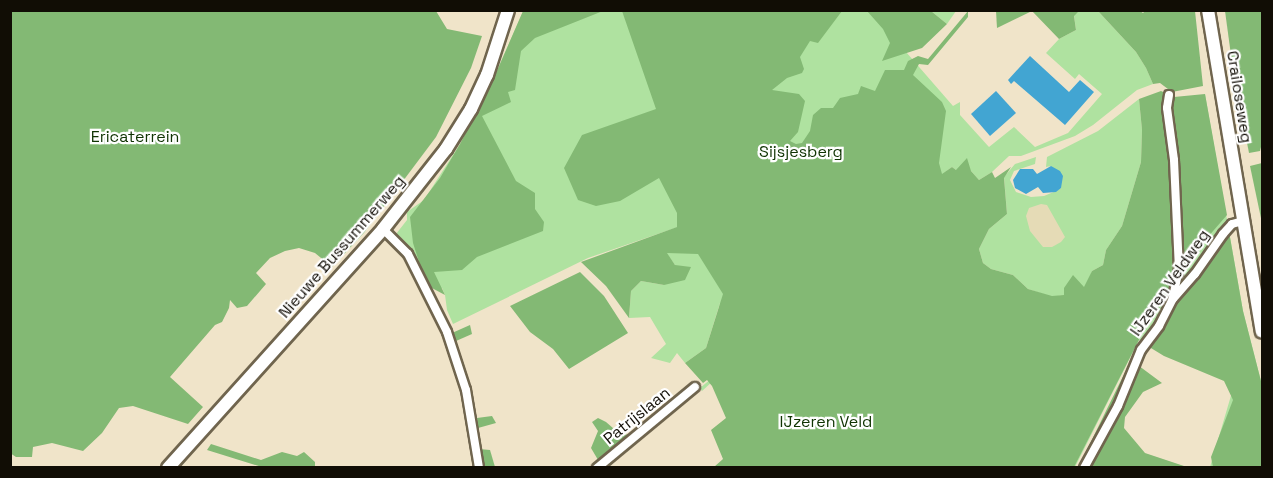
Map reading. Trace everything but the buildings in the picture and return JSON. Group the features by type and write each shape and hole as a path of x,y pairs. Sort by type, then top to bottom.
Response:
{"main road":[{"name":"Nieuwe Bussummerweg","path":"168,468 382,229 446,149 471,109 505,25 508,10"},
{"name":"Nieuwe Bussummerweg","path":"505,25 517,10"},
{"name":"Crailoseweg","path":"1208,10 1263,332"}],"street":[{"path":"1169,95 1167,108 1174,160 1179,269 1173,299"},
{"name":"IJzeren Veldweg","path":"1084,468 1118,406 1141,350 1159,326 1173,299 1195,274 1223,234 1232,224 1243,221"},
{"path":"382,229 408,254 447,332 466,390 478,468"},
{"name":"Patrijslaan","path":"597,468 695,387"}],"green space":[{"path":"996,10 1032,11 997,28"},
{"name":"Ericaterrein","path":"10,11 436,11 447,29 482,36 471,68 436,137 364,233 332,267 315,253 299,248 270,258 256,273 266,284 247,306 237,308 230,300 222,322 215,325 170,377 203,407 188,424 133,406 119,408 102,433 83,451 52,443 33,447 32,457 16,457 10,453"},
{"path":"523,11 603,11 535,38 521,51 515,90 508,92 511,102 482,116 516,181 535,193 535,209 544,222 543,231 477,257 462,270 434,272 445,295 430,287 421,268 413,243 410,217 440,178 460,144 493,80"},
{"name":"Sijsjesberg","path":"527,11 924,11 893,37 953,106 960,102 960,115 989,147 1014,127 1035,147 1068,133 1102,94 1079,74 1075,79 1046,53 1059,39 1076,30 1074,15 1079,11 1098,11 1136,52 1153,84 1137,90 1093,125 1075,136 1021,156 1009,156 992,172 979,180 971,171 956,170 952,167 944,173 977,260 993,278 1041,301 1064,295 1052,297 1028,289 1013,275 991,269 983,263 979,249 989,229 1007,214 1004,177 1015,164 1036,157 1035,164 1014,171 1010,180 1016,192 1031,197 1044,196 1056,191 1061,188 1051,166 1046,167 1047,157 1098,131 1139,99 1142,130 1141,162 1122,226 1106,250 1103,265 1092,271 1083,302 1205,94 1243,311 1262,385 1262,467 1210,467 1235,382 1139,340 1075,467 738,467 742,401 723,372 702,391 700,388 712,378 720,303 706,348 685,363 677,353 670,363 651,358 666,344 650,317 629,318 631,291 641,281 664,285 675,265 666,253 698,253 677,218 678,227 588,258 453,324 442,288 436,290 413,238 425,279 413,255 396,234 407,220 407,212 424,200 460,144 489,89 522,14"},
{"name":"Sijsjesberg","path":"622,11 842,11 818,43 810,41 800,57 804,69 802,73 787,78 772,90 799,94 805,101 798,132 790,141 796,144 802,143 810,131 813,115 821,108 833,108 840,98 858,94 861,86 875,91 885,70 904,70 908,61 918,56 928,59 968,11 968,17 928,65 919,64 913,75 942,102 946,111 939,163 942,174 952,167 956,170 967,158 971,171 979,180 992,172 995,178 1011,167 1004,178 1007,214 989,229 979,249 983,263 991,269 1013,275 1028,289 1052,296 1064,295 1064,288 1073,275 1084,287 1092,271 1103,265 1106,250 1122,226 1141,162 1142,130 1139,99 1161,91 1174,97 1205,94 1227,215 1207,238 1144,330 1074,467 714,467 723,459 711,430 726,418 712,386 707,380 703,383 685,363 706,348 723,294 698,254 667,253 675,265 691,267 685,280 664,285 641,281 631,291 629,318 606,286 581,262 677,227 677,213 659,178 620,201 596,206 578,200 564,168 582,135 656,109"},
{"path":"867,11 931,11 947,24 922,48 882,61 890,43 883,29"},
{"path":"931,11 956,11 947,24"},
{"path":"1032,11 1079,11 1074,16 1076,30 1059,39"},
{"path":"1098,11 1140,11 1143,13 1145,11 1195,11 1203,86 1172,92 1160,83 1153,84 1136,52"},
{"path":"1225,11 1262,11 1262,143 1260,151 1249,153 1233,70"},
{"path":"1262,163 1262,223 1250,166"},
{"path":"1228,226 1243,311 1262,385 1262,467 1213,467 1211,457 1233,400 1224,381 1164,356 1146,345"},
{"path":"580,272 604,296 628,333 569,369 553,349 530,332 510,306"},
{"path":"470,325 472,334 456,341 452,333"},
{"path":"1131,360 1162,383 1143,392 1125,417 1124,428 1145,453 1187,467 1078,468"},
{"path":"492,416 496,423 478,428 477,418"},
{"path":"598,418 621,435 632,434 601,465 591,448 598,431 592,422"},
{"path":"211,444 261,460 282,452 297,456 304,452 315,462 315,467 262,467 207,450"},
{"path":"479,449 490,450 495,467 482,467"}],"sand":[{"path":"1041,204 1047,205 1065,237 1052,247 1043,247 1030,231 1026,216 1029,208"}],"water":[{"path":"1030,56 1069,92 1080,80 1094,92 1065,125 1014,81 1011,84 1008,80"},
{"path":"996,91 1016,113 990,136 971,114"},
{"path":"1051,166 1060,171 1063,176 1061,188 1056,192 1043,193 1038,187 1026,194 1015,188 1013,180 1020,169 1033,169 1037,174"}],"park label":[{"name":"IJzeren Veld","path":"826,422"}]}
